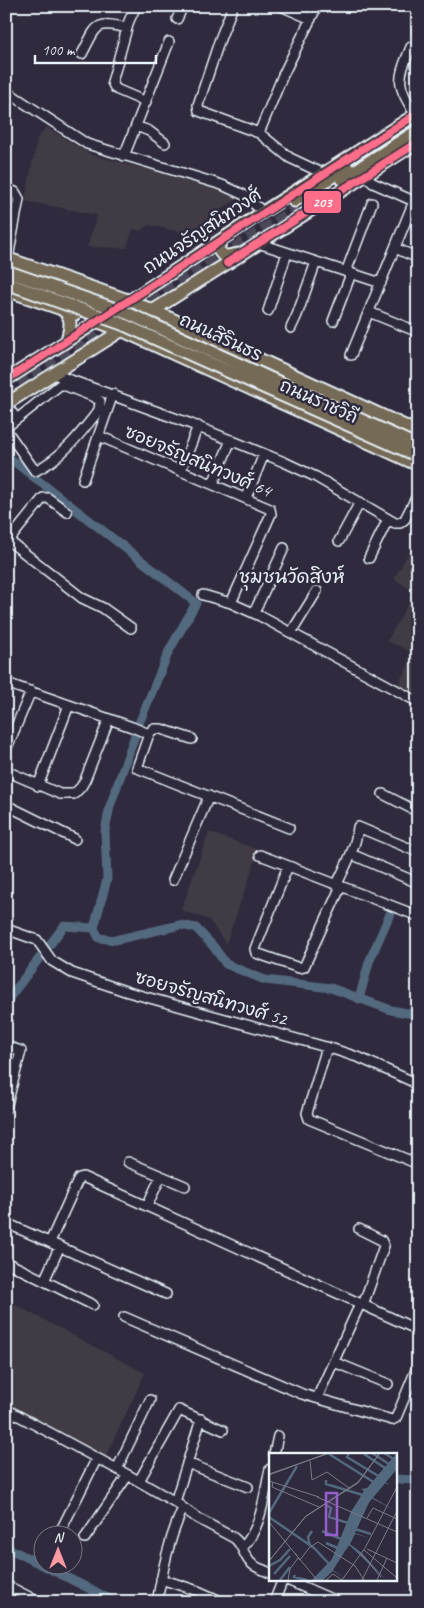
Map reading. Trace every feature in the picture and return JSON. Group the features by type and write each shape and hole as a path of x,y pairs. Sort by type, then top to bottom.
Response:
{"main road":[{"name":"ถนนจรัญสนิทวงศ์","path":"6,380 322,173 417,116"},
{"path":"417,116 296,204 418,130"},
{"path":"6,404 418,142"},
{"path":"221,240 218,248 221,254 228,256 241,254"},
{"path":"7,258 152,310"},
{"name":"ถนนสิรินธร","path":"6,271 126,313 418,446"},
{"name":"ถนนสิรินธร","path":"6,283 122,324 418,456"},
{"path":"6,290 97,321"},
{"path":"53,306 65,311 69,318 71,326 67,340"},
{"name":"ถนนราชวิถี","path":"152,310 418,432"},
{"name":"ถนนราชวิถี","path":"97,321 121,330 418,465"}],"street":[{"path":"6,10 8,6"},
{"path":"136,6 127,28 112,82 118,90 146,102"},
{"path":"177,19 183,6"},
{"path":"233,6 220,39 198,109 202,114 259,133 290,158 322,173"},
{"path":"281,6 311,20"},
{"path":"259,133 283,76 317,6"},
{"path":"82,54 99,26 110,24 127,28"},
{"path":"124,156 169,42"},
{"path":"411,47 400,73 400,85 417,116"},
{"path":"6,91 79,140 97,148 222,185 244,195 262,212"},
{"path":"136,126 149,131 165,143"},
{"path":"352,355 395,248 416,202 373,184 365,175"},
{"path":"6,188 16,192 19,199 7,258"},
{"path":"333,321 372,203"},
{"path":"258,243 381,283"},
{"path":"395,248 418,258"},
{"path":"268,312 287,253"},
{"path":"291,328 316,262"},
{"path":"369,312 418,332"},
{"path":"54,374 198,426 316,476 395,522 403,522 418,494"},
{"path":"6,404 10,427 35,470 45,466 64,451 99,410 100,401 62,384 10,427"},
{"name":"ซอยจรัญสนิทวงศ์ 64","path":"112,394 99,436 270,509 271,514 231,603"},
{"path":"182,467 198,426"},
{"path":"82,480 99,436"},
{"path":"214,481 231,440"},
{"path":"248,493 264,454"},
{"path":"67,512 48,498 42,498 7,543 82,598 103,608 131,628"},
{"path":"339,541 360,502"},
{"path":"369,558 388,519"},
{"path":"254,613 284,548"},
{"path":"291,633 317,591"},
{"path":"202,595 231,603 254,613 418,702"},
{"path":"6,683 146,733"},
{"path":"6,750 31,692"},
{"path":"38,786 69,705"},
{"path":"6,771 38,786 65,795 74,794 85,780 109,719"},
{"path":"192,739 161,729 153,729 146,733 137,768 289,828"},
{"path":"382,794 418,812"},
{"path":"173,880 208,796"},
{"path":"6,805 75,839"},
{"path":"288,866 254,949 256,953 299,968 306,966 357,838 358,827 418,852"},
{"path":"351,854 418,883"},
{"path":"260,855 418,916"},
{"name":"ซอยจรัญสนิทวงศ์ 52","path":"6,929 37,940 52,961 72,973 128,992 327,1047 360,1058 418,1084"},
{"path":"6,1046 21,1051 6,1108"},
{"path":"327,1047 307,1113 309,1119 418,1164"},
{"path":"128,1162 185,1186"},
{"path":"147,1206 161,1176"},
{"path":"50,1242 80,1177 418,1330"},
{"path":"6,1223 166,1294"},
{"path":"317,1398 361,1304 384,1246 381,1240 359,1229"},
{"path":"44,1281 60,1246"},
{"path":"6,1262 93,1305"},
{"path":"124,1317 302,1394 392,1420 396,1418 418,1365"},
{"path":"334,1362 388,1384"},
{"path":"117,1469 150,1400"},
{"path":"6,1409 139,1481 175,1502 197,1518 234,1538 240,1542 250,1562 269,1573"},
{"path":"139,1481 179,1410 223,1430"},
{"path":"175,1502 201,1419"},
{"path":"274,1453 278,1436"},
{"path":"63,1526 97,1458"},
{"path":"187,1463 248,1487"},
{"path":"242,1548 250,1540 258,1525 269,1474"},
{"path":"85,1538 128,1475"},
{"path":"157,1602 174,1527 183,1508"},
{"path":"161,1579 212,1600 223,1602"},
{"path":"274,1602 284,1580"},
{"path":"286,1580 338,1602"},
{"path":"6,1585 39,1602"}],"shaded area":[{"path":"46,127 92,155 223,189 238,199 218,211 228,225 208,238 149,225 141,231 133,229 127,248 87,247 97,215 25,201 37,139"},
{"path":"418,536 418,696 397,686 414,653 387,641 415,592 394,579"},
{"path":"209,832 259,850 226,944 209,920 181,910"},
{"path":"6,1300 145,1373 105,1458 6,1406"}],"waterway":[{"path":"12,460 196,603 169,651 140,721 110,806 105,831 107,879 94,928 99,938 115,940 180,925 196,928 213,946 226,964 265,980 331,988 391,1010 418,1015"},
{"path":"359,999 369,962 390,914"},
{"path":"6,1002 64,926 94,928"},
{"path":"396,1479 418,1480"},
{"path":"6,1547 32,1560"},
{"path":"64,1576 116,1602"}],"tunnel":[{"path":"137,311 298,207"},
{"path":"6,395 118,323"}],"transit line":[{"name":"203","path":"6,380 418,113"},
{"name":"203","path":"227,263 418,142"}],"district":[{"name":"ชุมชนวัดสิงห์","path":"292,577"}]}
